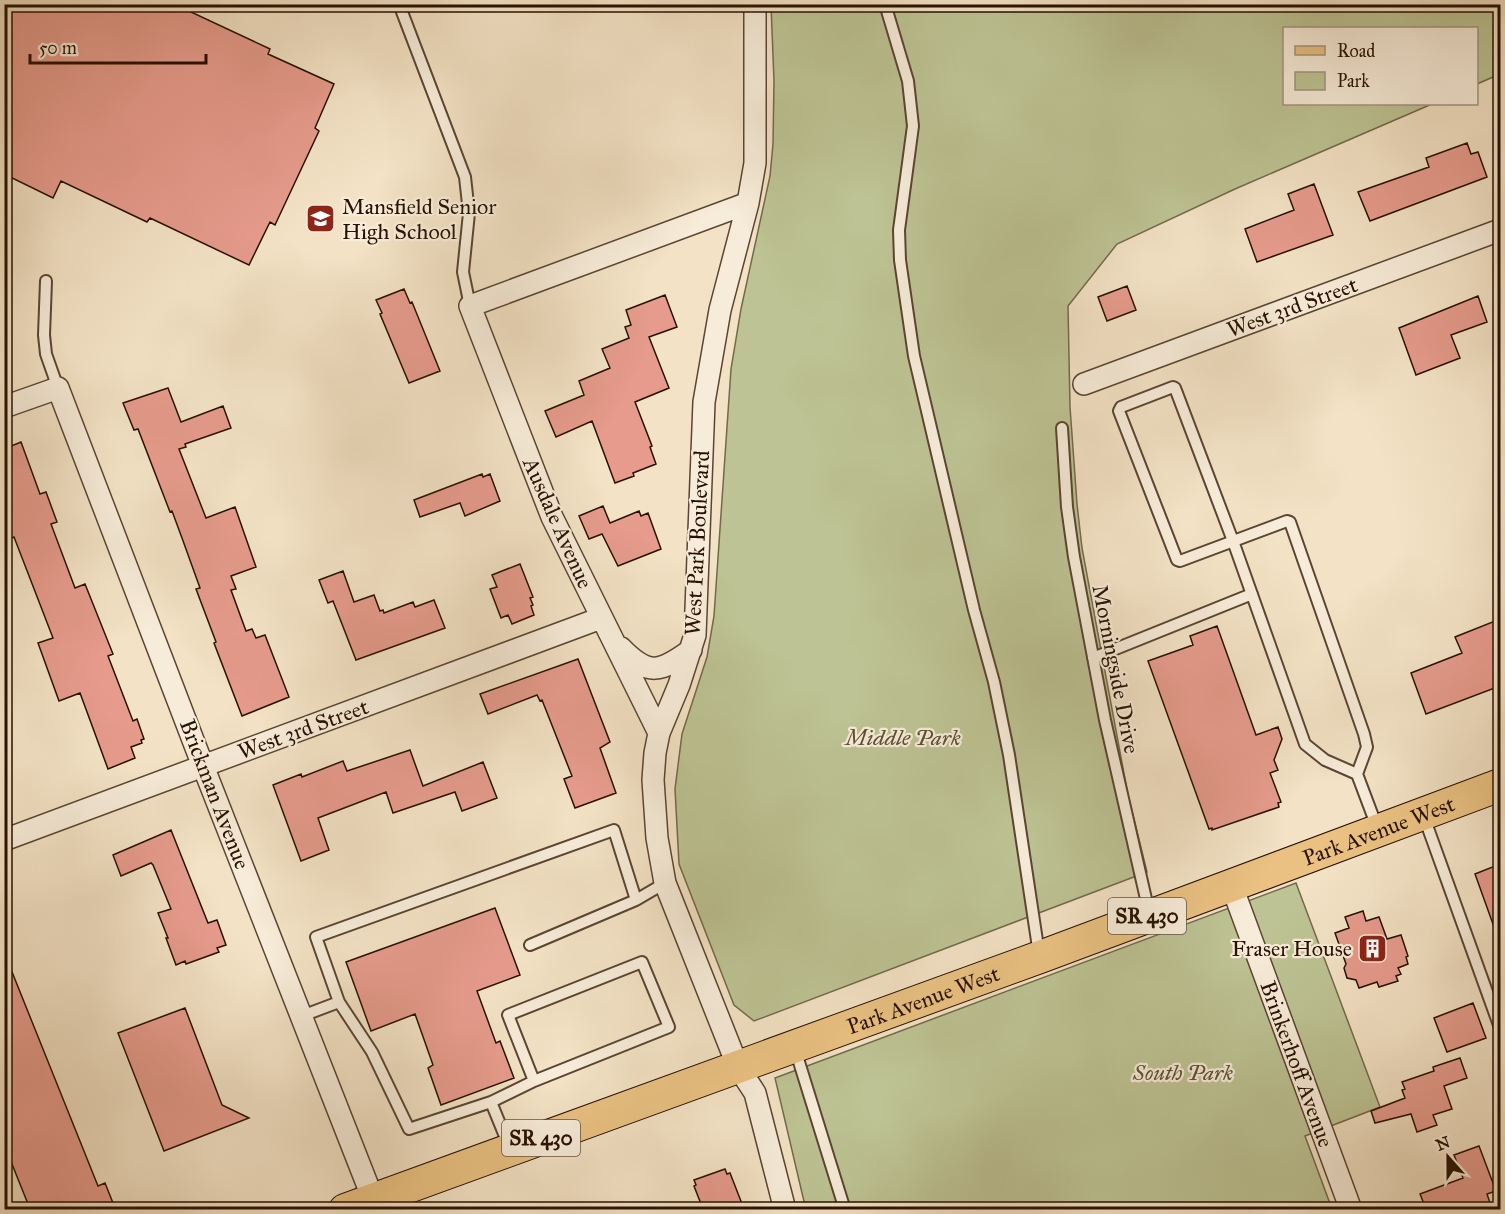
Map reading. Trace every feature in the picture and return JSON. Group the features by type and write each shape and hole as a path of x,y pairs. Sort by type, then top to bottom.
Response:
{"main road":[{"name":"Park Avenue West","path":"359,1204 1040,957 1500,785"}],"street":[{"name":"West Park Boulevard","path":"755,4 756,163 720,310 704,402 696,620 691,650 659,734 653,780 657,838 665,883 738,1067 755,1093 785,1209"},
{"path":"470,306 748,203"},
{"name":"West 3rd Street","path":"1084,384 1500,230"},
{"name":"Ausdale Avenue","path":"470,306 552,517 659,734"},
{"path":"4,407 58,388"},
{"name":"Brickman Avenue","path":"58,388 302,1016 359,1204"},
{"name":"West 3rd Street","path":"4,840 601,618"},
{"path":"613,640 633,660 645,668 659,669 671,665 691,650"},
{"name":"Brinkerhoff Avenue","path":"1231,884 1351,1209"}],"lane":[{"path":"399,4 465,177 470,213 463,272 470,306"},
{"path":"885,4 908,81 913,126 899,230 900,261 914,356 1005,734 1015,785 1040,957"},
{"path":"46,281 44,335 46,354 58,388"},
{"path":"1357,774 1325,760 1305,744 1233,541 1174,387 1121,407 1119,411 1175,558 1180,561 1233,541 1290,522 1364,734 1367,747 1357,774 1379,830"},
{"name":"Morningside Drive","path":"1062,428 1067,507 1093,658 1128,826 1150,915"},
{"path":"1093,658 1252,594"},
{"path":"1423,814 1500,1028"},
{"path":"534,1081 508,1016 642,962 669,1027 534,1081 491,1102 409,1129 372,1052 339,1002 316,937 614,830 636,900"},
{"path":"530,945 636,900 665,883"},
{"path":"302,1016 339,1002"},
{"path":"794,1045 845,1209"},
{"path":"491,1102 510,1149"}],"green space":[{"name":"Middle Park","path":"771,5 1500,5 1500,74 1478,84 1478,27 1283,27 1283,105 1430,105 1235,189 1117,244 1068,306 1070,407 1082,548 1128,795 1147,872 754,1021 734,1005 679,864 675,789 682,734 707,657 714,616 731,369 741,309 770,176 774,81"},
{"name":"South Park","path":"1296,883 1380,1107 1305,1136 1332,1209 806,1210 775,1078"}],"building":[{"path":"4,4 174,4 270,49 268,54 334,84 315,128 319,131 275,225 270,222 249,265 150,218 147,222 61,181 53,198 4,174"},
{"path":"1467,143 1471,154 1478,152 1487,177 1370,221 1358,192 1429,167 1426,158"},
{"path":"1314,184 1333,235 1257,262 1245,229 1294,210 1288,194"},
{"path":"1127,286 1136,310 1107,321 1098,297"},
{"path":"404,289 410,303 412,302 440,371 409,383 376,300"},
{"path":"665,295 677,327 649,337 669,388 635,402 652,446 650,447 656,464 615,483 592,421 556,437 545,411 584,395 579,381 610,368 602,349 629,338 625,327 631,325 626,310"},
{"path":"1478,296 1487,322 1451,335 1460,358 1416,375 1399,328"},
{"path":"168,388 181,422 223,406 231,428 185,444 186,447 179,449 206,518 235,507 256,567 231,576 236,589 231,590 246,631 252,629 256,638 265,635 289,697 242,716 214,643 216,642 196,589 200,588 172,511 170,512 138,429 134,430 123,403"},
{"path":"21,442 40,494 46,492 57,522 51,524 75,588 85,584 113,654 108,656 133,721 137,719 144,739 141,740 142,743 131,747 135,758 108,769 80,693 59,701 38,643 53,638 14,537 9,539 4,527 4,449"},
{"path":"482,474 483,477 490,474 500,501 465,516 460,503 420,517 414,500"},
{"path":"603,506 610,523 639,511 641,516 648,513 661,549 618,566 602,534 589,539 579,516"},
{"path":"520,564 533,597 530,598 534,615 512,624 508,615 501,618 490,589 497,587 492,575"},
{"path":"343,571 354,602 374,595 380,611 383,610 384,613 413,602 415,607 434,600 445,628 356,660 333,601 328,603 319,580"},
{"path":"1500,619 1500,686 1426,714 1411,673 1462,653 1455,637"},
{"path":"1217,626 1256,735 1278,727 1282,739 1274,760 1278,770 1270,773 1281,802 1278,803 1279,807 1212,830 1212,828 1209,829 1148,661 1193,645 1190,636"},
{"path":"578,659 610,742 600,748 616,793 575,808 564,779 572,776 542,700 540,701 537,695 488,714 480,694"},
{"path":"410,750 423,786 483,762 497,798 462,811 455,792 393,813 386,792 318,818 329,850 301,861 273,785 301,774 302,777 343,761 347,771"},
{"path":"171,830 208,923 217,920 226,945 217,948 219,952 186,964 185,961 176,965 158,913 171,909 153,865 151,863 121,876 113,855"},
{"path":"1500,864 1500,938 1498,938 1475,874"},
{"path":"495,908 520,975 477,991 496,1043 500,1041 514,1078 441,1105 428,1068 433,1065 415,1014 371,1031 346,962"},
{"name":"Fraser House","path":"1363,911 1366,921 1379,917 1387,939 1401,935 1408,956 1406,957 1408,964 1398,968 1401,974 1396,976 1398,981 1379,987 1377,982 1359,988 1356,980 1347,978 1344,968 1346,964 1335,933 1349,928 1345,917"},
{"path":"4,952 98,1186 105,1183 113,1203 96,1209 30,1209 4,1144"},
{"path":"1473,1003 1486,1038 1447,1052 1434,1018"},
{"path":"185,1008 222,1105 249,1118 164,1151 118,1033"},
{"path":"1460,1058 1467,1078 1444,1086 1452,1109 1433,1115 1437,1125 1417,1132 1411,1114 1375,1123 1371,1111 1405,1098 1402,1082 1434,1071 1433,1067"},
{"path":"1479,1146 1496,1191 1487,1194 1492,1209 1426,1209 1420,1194 1463,1178 1454,1155"},
{"path":"725,1169 727,1174 730,1173 744,1209 703,1209 694,1180"}],"place":[{"name":"Mansfield Senior High School","path":"321,219"},
{"name":"Fraser House","path":"1373,948"}]}
